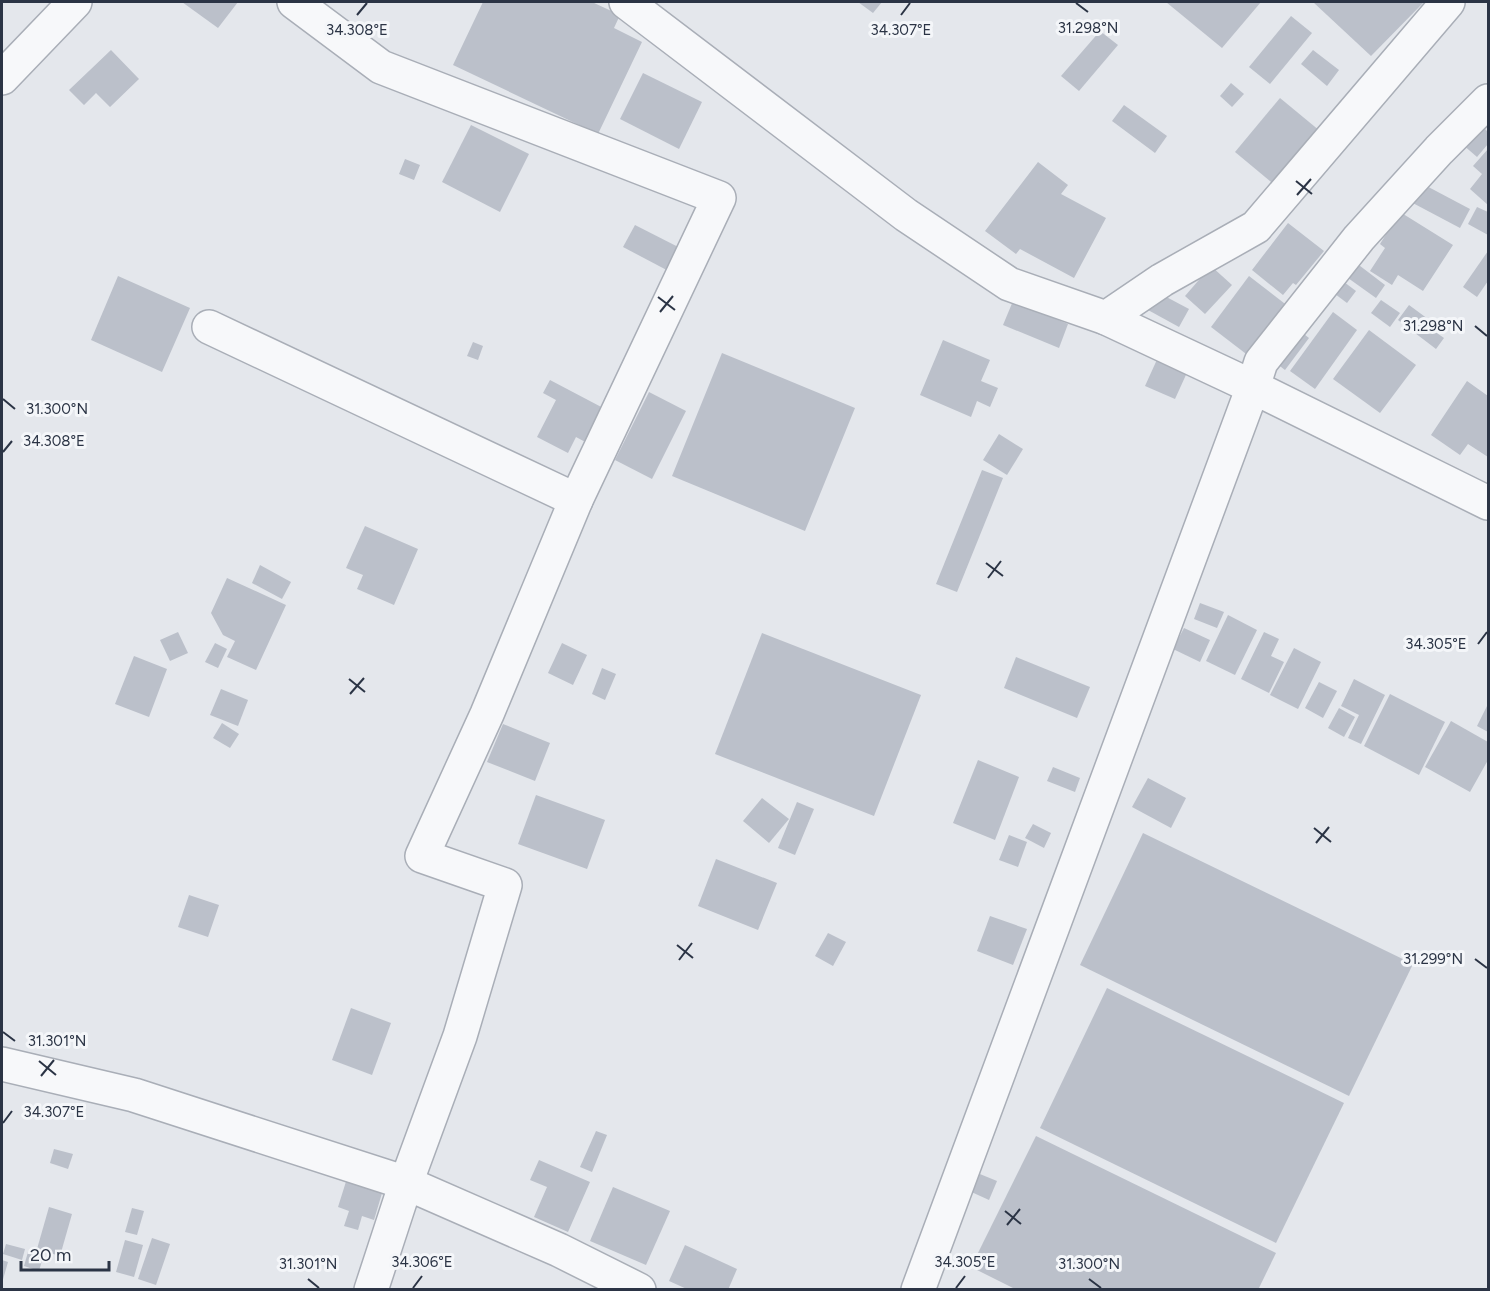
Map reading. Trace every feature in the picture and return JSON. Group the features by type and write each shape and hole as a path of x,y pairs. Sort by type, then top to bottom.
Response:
{"street":[{"path":"2,78 75,2"},
{"path":"294,2 381,67 719,198 576,500 487,714 422,856 505,885 460,1036 406,1183 372,1290"},
{"path":"626,2 906,215 1009,284 1106,318 1253,387 1488,503"},
{"path":"1106,318 1162,280 1256,227 1448,2"},
{"path":"918,1290 1261,362 1359,238 1439,150 1488,101"},
{"path":"209,327 576,500"},
{"path":"2,1064 134,1095 406,1183 559,1250 639,1290"}],"building":[{"path":"182,2 238,2 218,28"},
{"path":"483,2 592,2 620,15 614,28 642,42 598,134 453,65"},
{"path":"858,2 882,2 873,13"},
{"path":"1166,2 1261,2 1222,48"},
{"path":"1313,2 1424,2 1371,56"},
{"path":"1291,16 1312,33 1270,84 1249,67"},
{"path":"1100,31 1118,45 1079,91 1061,76"},
{"path":"111,50 139,79 110,107 96,93 84,105 69,90"},
{"path":"1313,50 1339,70 1327,86 1301,64"},
{"path":"643,73 702,102 679,149 620,119"},
{"path":"1231,83 1244,94 1232,107 1220,96"},
{"path":"1280,98 1320,131 1276,186 1235,152"},
{"path":"1124,105 1167,136 1155,153 1112,121"},
{"path":"1480,124 1488,132 1488,144 1477,157 1462,144"},
{"path":"471,125 529,154 500,212 442,182"},
{"path":"1488,149 1488,205 1470,189 1482,174 1473,166"},
{"path":"405,159 420,165 414,180 399,174"},
{"path":"1038,162 1068,185 1061,194 1106,218 1074,278 1020,249 1016,254 985,231"},
{"path":"1419,182 1470,209 1460,228 1409,201"},
{"path":"1477,207 1488,212 1488,235 1468,224"},
{"path":"1400,212 1453,245 1423,291 1398,275 1392,285 1370,271 1385,248 1380,244"},
{"path":"1288,223 1324,251 1296,285 1293,283 1283,295 1252,270"},
{"path":"635,225 690,253 678,276 623,247"},
{"path":"1488,251 1488,281 1477,297 1463,287"},
{"path":"1351,259 1385,285 1376,298 1341,273"},
{"path":"1211,266 1232,285 1205,314 1185,296"},
{"path":"118,276 190,308 162,372 91,340"},
{"path":"1249,276 1293,310 1254,360 1211,327"},
{"path":"1340,279 1356,291 1347,303 1331,291"},
{"path":"1157,292 1189,309 1179,327 1148,310"},
{"path":"1381,300 1400,313 1390,327 1371,313"},
{"path":"1013,301 1068,324 1059,348 1003,325"},
{"path":"1409,305 1428,319 1424,324 1444,338 1436,349 1398,320"},
{"path":"1333,312 1357,330 1315,389 1290,371"},
{"path":"1296,328 1309,338 1285,370 1272,360"},
{"path":"1369,330 1416,365 1380,413 1333,379"},
{"path":"943,340 990,360 981,381 998,388 990,407 977,401 971,417 920,395"},
{"path":"473,342 483,346 478,360 467,356"},
{"path":"722,353 855,408 805,531 672,476"},
{"path":"1160,353 1190,366 1175,399 1145,386"},
{"path":"550,380 607,410 589,444 576,437 568,453 537,437 556,400 543,393"},
{"path":"1467,381 1488,396 1488,457 1468,444 1460,455 1431,435"},
{"path":"649,392 686,411 652,479 615,460"},
{"path":"999,434 1023,449 1007,475 983,460"},
{"path":"982,470 1003,478 957,592 936,584"},
{"path":"365,526 418,549 394,605 357,589 363,575 346,568"},
{"path":"260,565 291,582 282,599 252,583"},
{"path":"227,578 286,605 256,670 227,657 235,641 223,635 211,613"},
{"path":"1200,603 1224,612 1217,628 1194,619"},
{"path":"1228,615 1257,630 1235,675 1206,661"},
{"path":"1184,628 1210,640 1200,662 1173,649"},
{"path":"178,632 188,653 170,661 160,640"},
{"path":"1264,632 1279,639 1271,656 1284,662 1269,693 1241,679"},
{"path":"762,633 921,695 874,816 715,754"},
{"path":"215,643 227,649 218,668 205,662"},
{"path":"562,643 587,655 573,685 548,673"},
{"path":"1294,648 1321,662 1298,709 1270,695"},
{"path":"134,656 167,669 149,717 115,704"},
{"path":"1016,657 1090,687 1077,718 1004,688"},
{"path":"602,668 616,674 605,700 592,694"},
{"path":"1354,679 1385,695 1361,744 1348,738 1359,715 1341,706"},
{"path":"1319,682 1337,691 1323,718 1305,708"},
{"path":"221,689 248,700 238,726 210,715"},
{"path":"1390,694 1445,722 1419,775 1364,746"},
{"path":"1488,704 1488,732 1477,726"},
{"path":"1339,708 1355,717 1344,737 1328,728"},
{"path":"1451,721 1488,742 1488,760 1470,792 1425,767"},
{"path":"222,723 239,734 230,748 213,738"},
{"path":"503,724 550,743 535,781 487,762"},
{"path":"978,760 1019,777 995,840 953,823"},
{"path":"1053,767 1080,778 1075,792 1047,781"},
{"path":"1148,778 1186,798 1171,828 1132,807"},
{"path":"536,795 605,820 587,869 518,844"},
{"path":"762,798 789,819 769,843 743,821"},
{"path":"797,802 814,809 795,855 778,848"},
{"path":"1033,824 1051,833 1044,848 1025,838"},
{"path":"1143,833 1413,964 1349,1096 1080,965"},
{"path":"1009,835 1027,842 1018,867 999,860"},
{"path":"716,859 777,883 758,930 698,906"},
{"path":"189,895 219,905 208,937 178,927"},
{"path":"990,916 1027,929 1013,965 977,951"},
{"path":"828,933 846,942 833,966 815,956"},
{"path":"1107,988 1344,1103 1276,1243 1040,1128"},
{"path":"351,1008 391,1023 372,1075 332,1060"},
{"path":"596,1131 607,1135 592,1172 580,1167"},
{"path":"1036,1136 1276,1253 1258,1290 1017,1290 971,1267"},
{"path":"54,1149 73,1154 68,1169 50,1163"},
{"path":"539,1160 590,1182 568,1232 534,1217 547,1187 530,1180"},
{"path":"349,1172 385,1183 374,1220 362,1216 358,1230 344,1226 349,1211 338,1207"},
{"path":"975,1172 997,1181 989,1200 967,1190"},
{"path":"613,1187 670,1211 646,1265 590,1241"},
{"path":"49,1207 72,1214 60,1256 37,1249"},
{"path":"132,1208 144,1211 137,1235 125,1232"},
{"path":"152,1238 170,1244 156,1285 138,1279"},
{"path":"125,1240 143,1245 134,1277 116,1272"},
{"path":"6,1244 25,1249 22,1260 3,1254"},
{"path":"685,1245 737,1269 728,1290 689,1290 669,1281"},
{"path":"28,1252 43,1257 39,1271 24,1266"},
{"path":"2,1260 8,1262 2,1283"}]}
